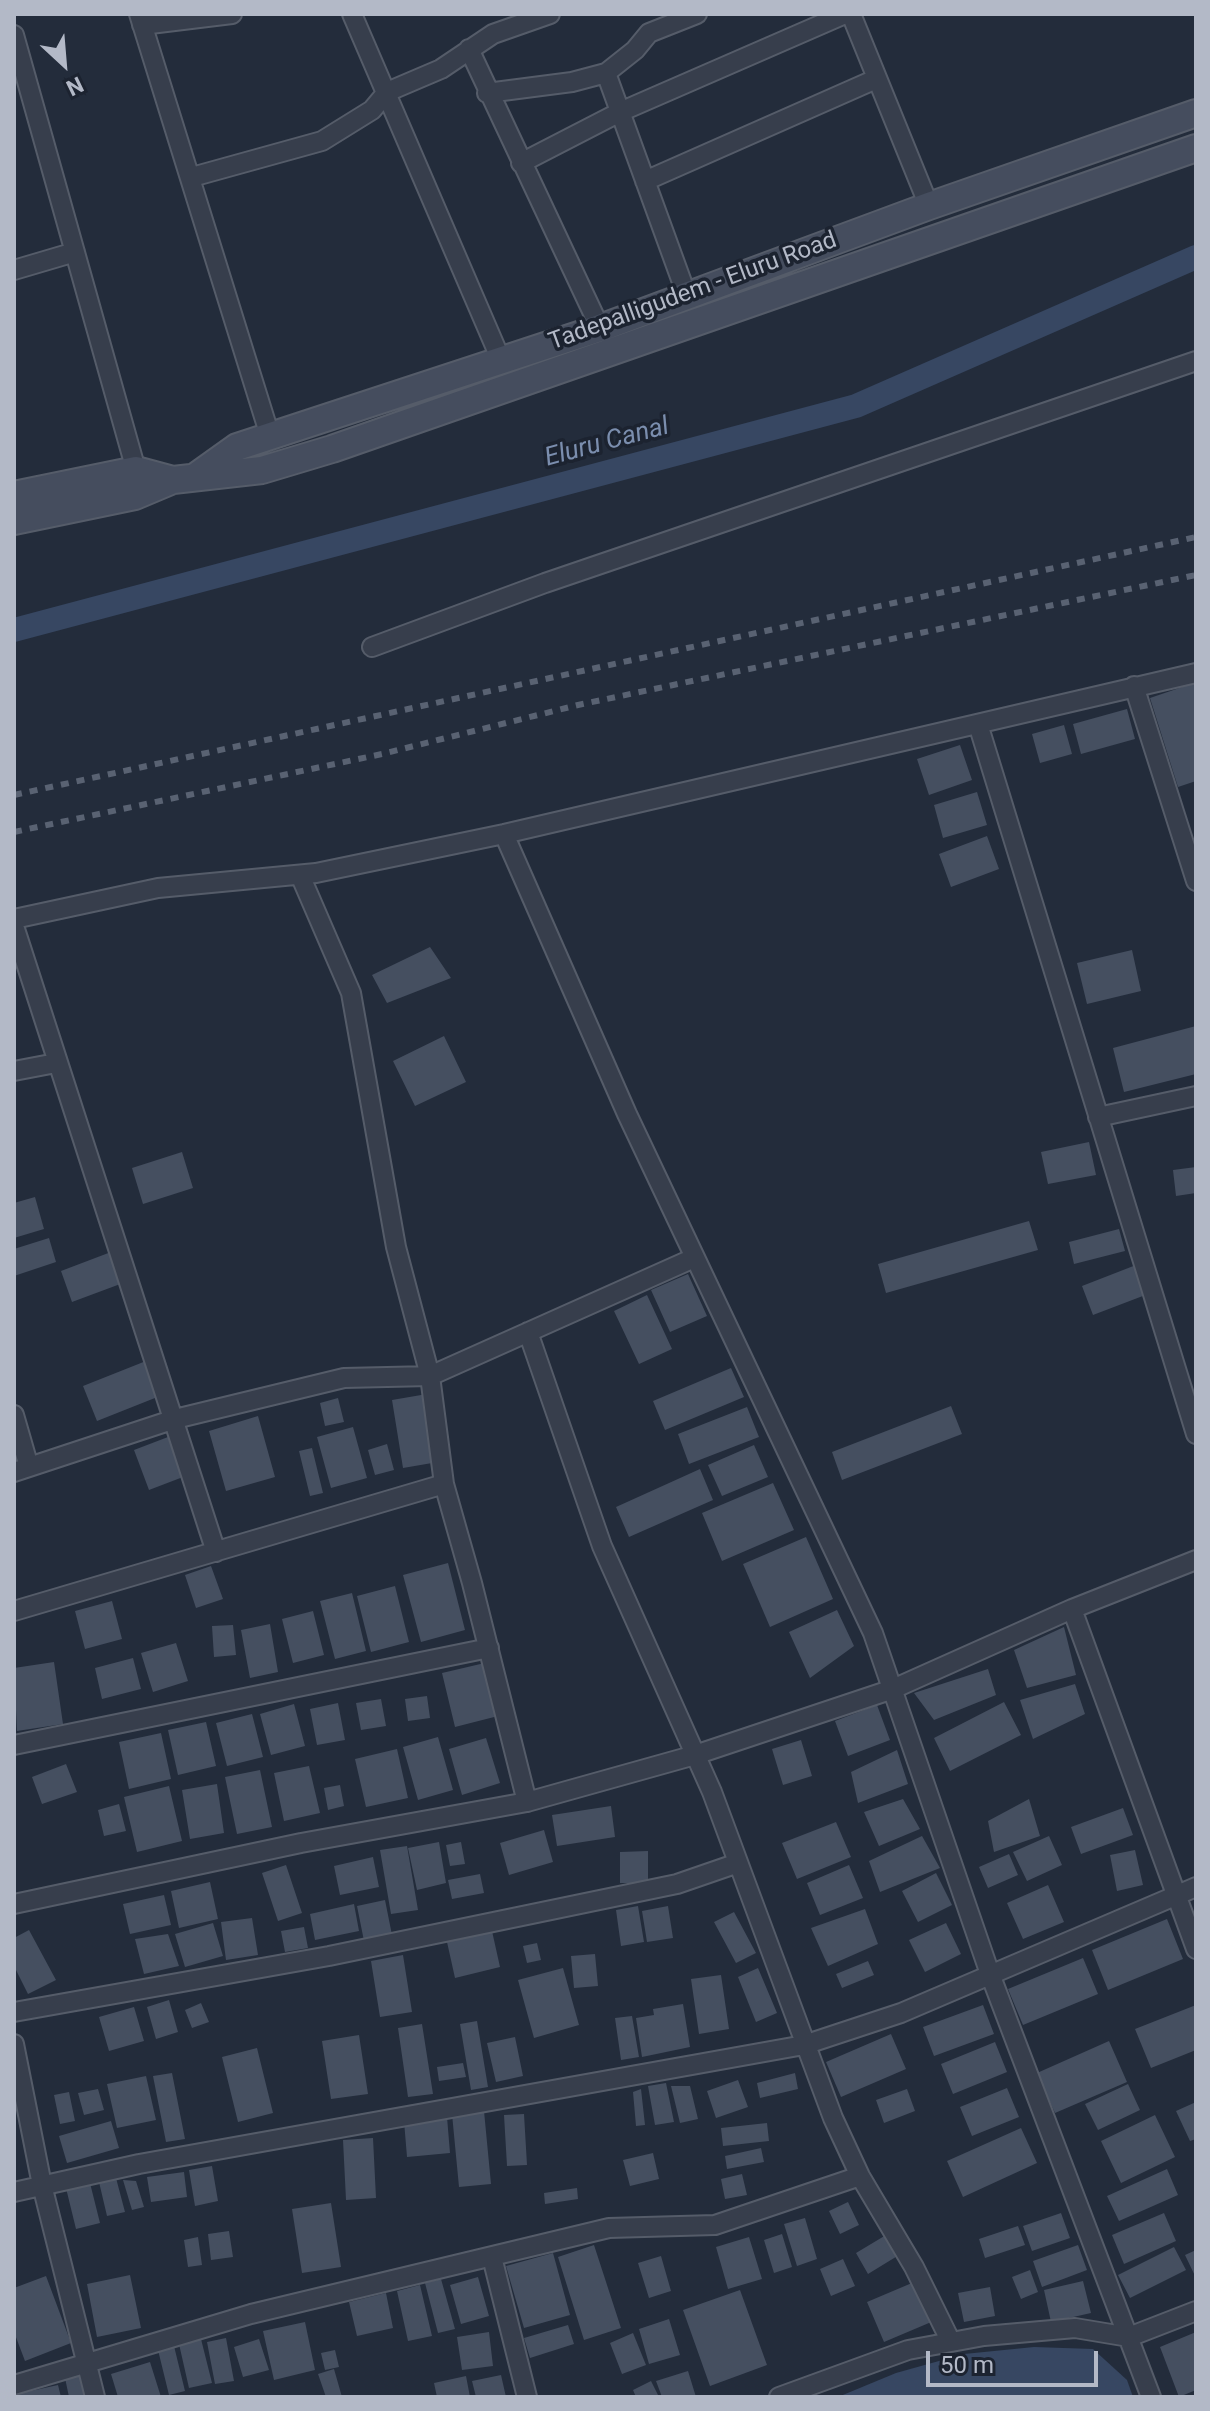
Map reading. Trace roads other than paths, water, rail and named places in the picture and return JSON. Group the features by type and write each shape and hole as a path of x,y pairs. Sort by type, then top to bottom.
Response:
{"main road":[{"name":"Tadepalligudem - Eluru Road","path":"14,521 135,496 184,478 237,447 600,328 929,206 1196,113"},
{"name":"Tadepalligudem - Eluru Road","path":"14,495 136,470 184,478 262,470 332,449 1196,148"}],"street":[{"path":"232,14 141,19 270,436"},
{"path":"352,14 501,360"},
{"path":"192,177 322,141 372,110 387,92 441,69 493,34 550,14"},
{"path":"487,93 572,82 606,73 635,50 649,33 697,14"},
{"path":"521,163 620,112 848,14 929,206"},
{"path":"14,35 136,470"},
{"path":"469,49 487,93 600,328"},
{"path":"606,73 687,296"},
{"path":"645,181 876,79"},
{"path":"14,270 75,252"},
{"path":"372,647 560,578 1196,361"},
{"path":"14,919 158,888 300,875 504,834 1196,673"},
{"path":"1134,686 1196,881"},
{"path":"978,724 1196,1434"},
{"path":"504,834 694,1258 873,1633 990,1974 1151,2397"},
{"path":"300,875 351,993 396,1247 430,1376 444,1484 527,1802"},
{"path":"14,926 216,1552"},
{"path":"14,1071 56,1063"},
{"path":"1098,1117 1196,1096"},
{"path":"14,1415 22,1469 175,1419 344,1378 430,1376 694,1258"},
{"path":"528,1332 602,1546 695,1755 804,2045 860,2176 914,2267 951,2342"},
{"path":"14,1611 444,1484"},
{"path":"14,1904 301,1843 527,1802 695,1755 893,1689 1072,1609 1196,1560"},
{"path":"1072,1609 1196,1949"},
{"path":"14,1745 489,1648"},
{"path":"14,2012 344,1953 677,1884 738,1863"},
{"path":"14,2192 183,2155 804,2045 901,2013 1196,1887"},
{"path":"14,2044 42,2185 95,2397"},
{"path":"14,2385 251,2314 609,2228 715,2225 860,2176"},
{"path":"492,2257 527,2397"},
{"path":"779,2397 799,2394 908,2350 1075,2328 1129,2337 1196,2311"}],"water":[{"path":"1034,2347 1093,2349 1127,2380 1133,2397 838,2397 896,2373 964,2354"}],"waterway":[{"name":"Eluru Canal","path":"14,630 856,406 1196,257"}],"railway":[{"path":"14,795 1196,537"},
{"path":"14,832 382,754 578,705 1196,575"}]}
